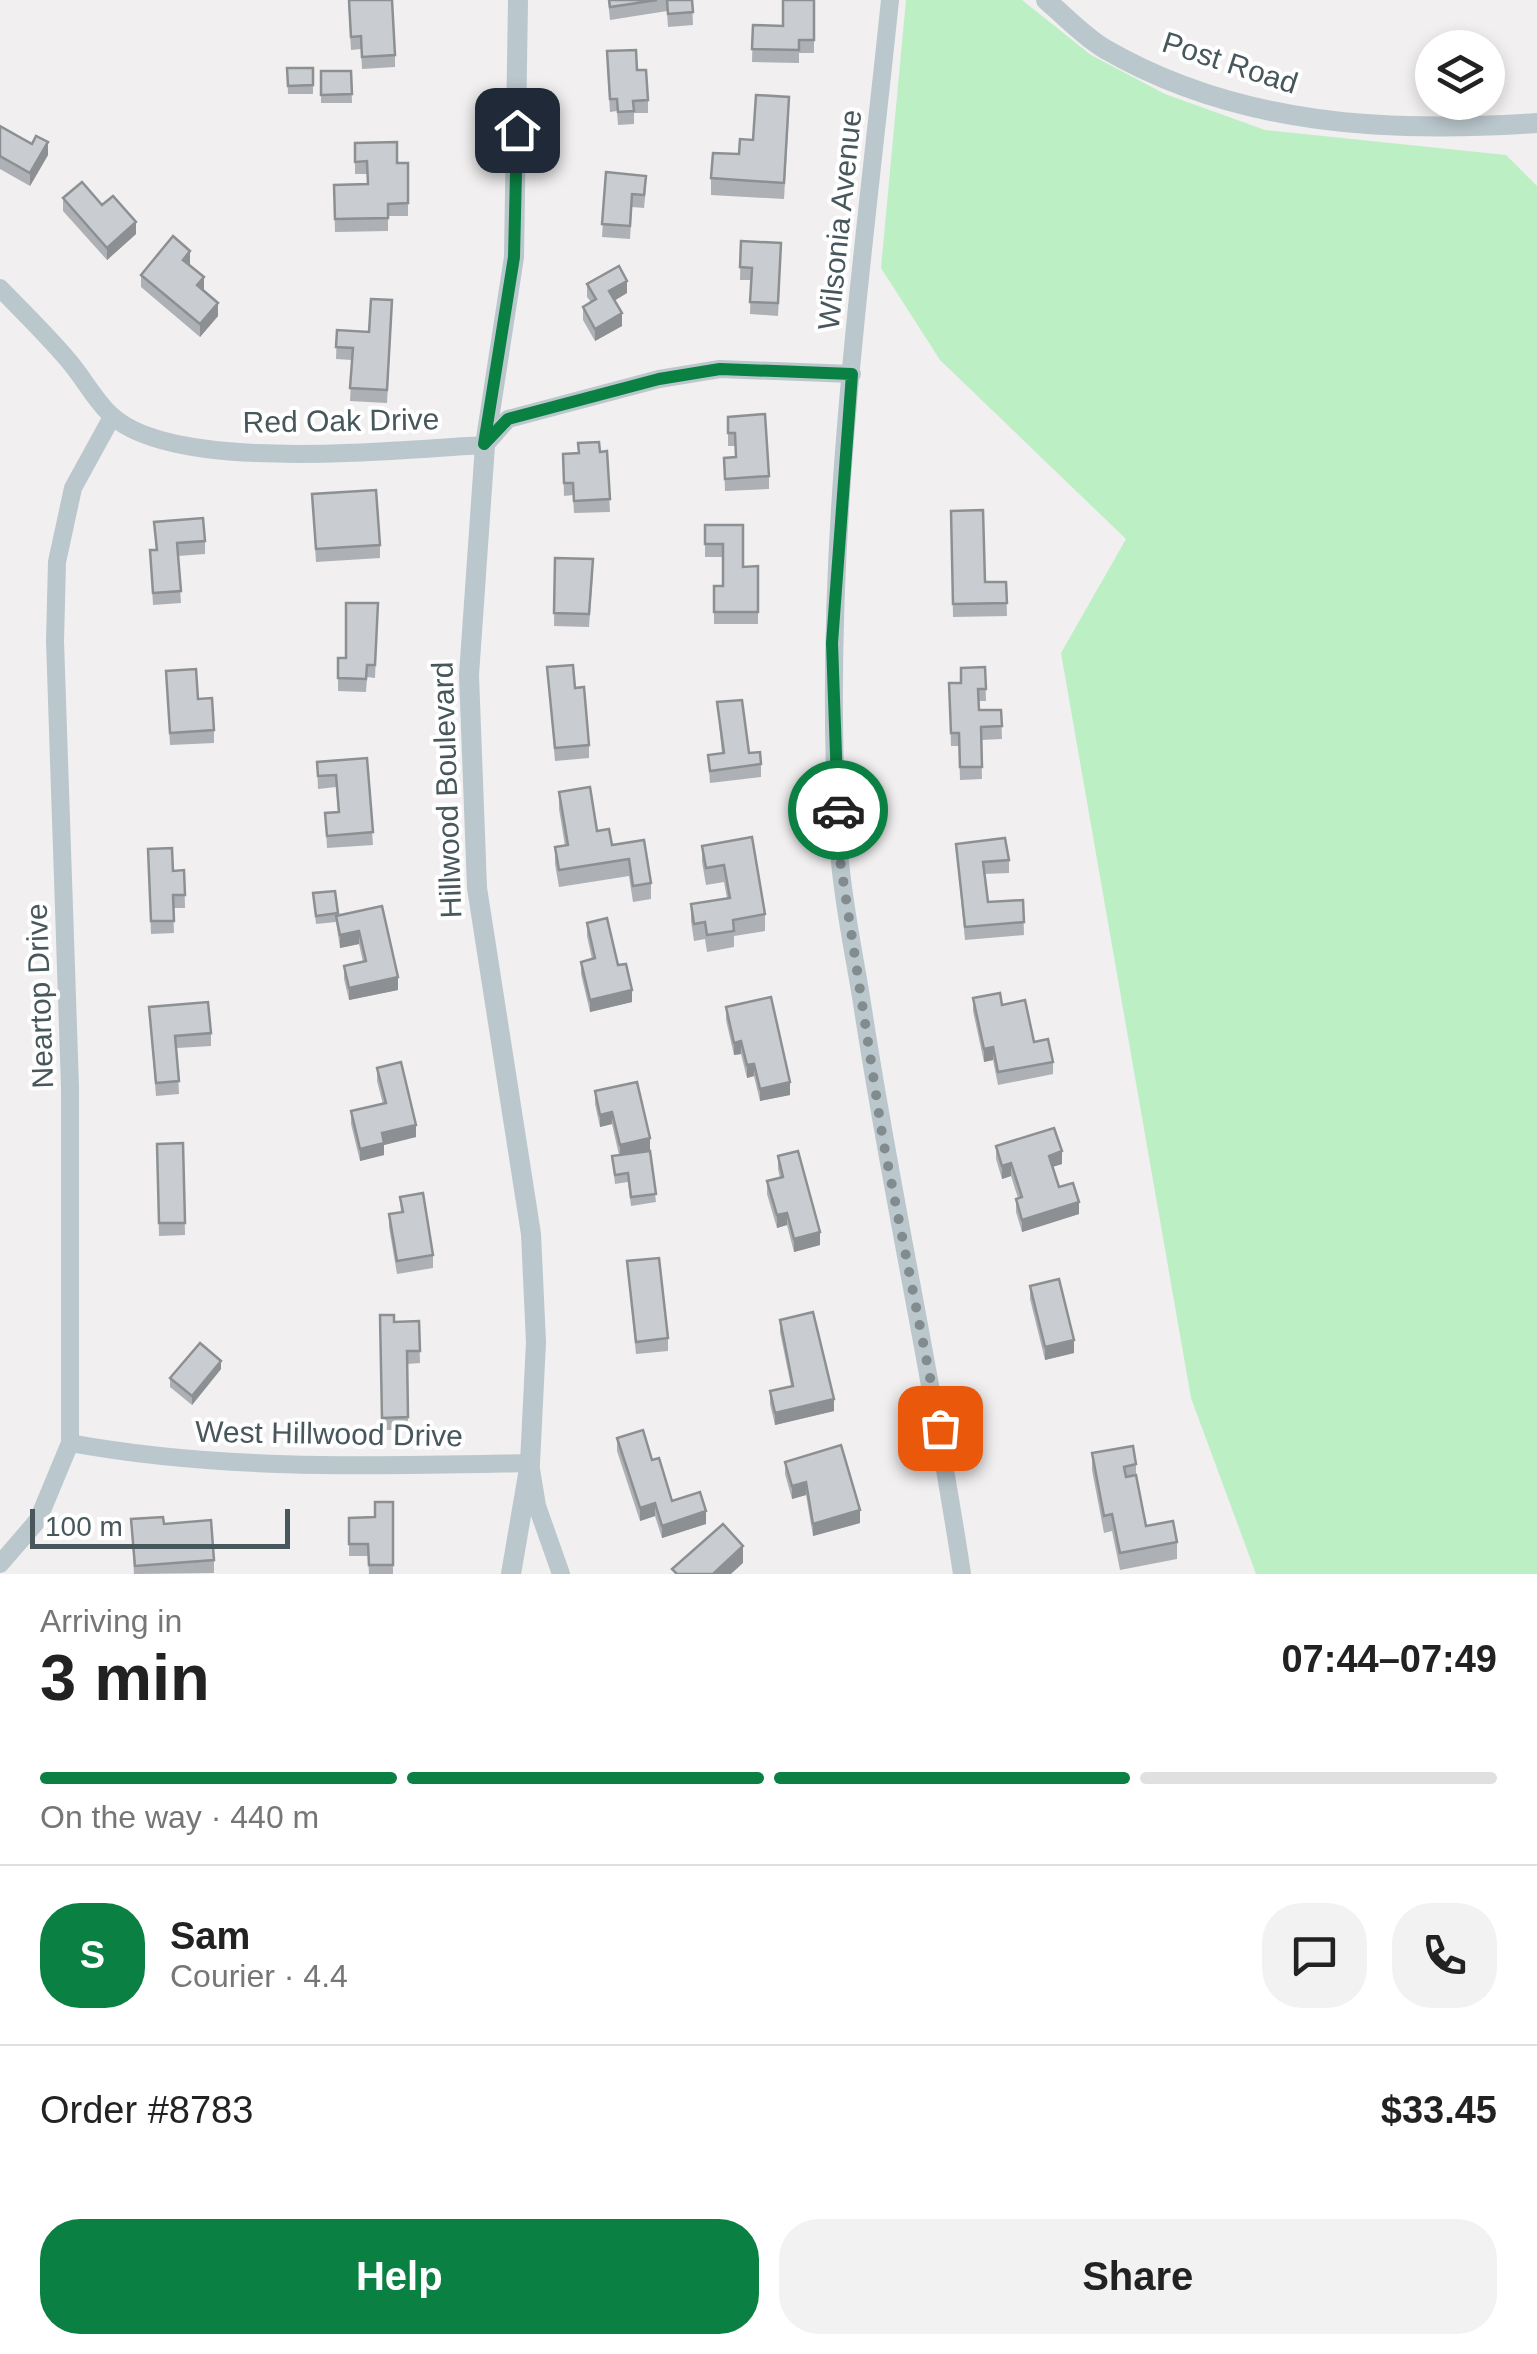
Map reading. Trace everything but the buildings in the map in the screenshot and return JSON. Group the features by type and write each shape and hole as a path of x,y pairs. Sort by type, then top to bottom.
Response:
{"street":[{"name":"Hillwood Boulevard","path":"511,1574 530,1463 536,1342 531,1234 477,888 470,758 474,579 484,444 514,257 518,0"},
{"name":"Wilsonia Avenue","path":"890,0 852,374 832,643 839,853 883,1140 940,1428 962,1574"},
{"name":"Post Road","path":"1046,0 1103,48 1184,86 1278,116 1432,130 1537,123"},
{"name":"Red Oak Drive","path":"0,288 68,360 112,417 172,445 280,454 484,444"},
{"path":"484,444 508,419 659,379 720,369 852,374"},
{"name":"Neartop Drive","path":"0,1564 38,1520 70,1443 70,1087 54,641 57,562 73,488 112,417"},
{"name":"West Hillwood Drive","path":"70,1443 142,1456 278,1467 530,1463"},
{"path":"530,1463 537,1506 561,1574"}],"green space":[{"path":"906,0 1022,0 1091,55 1165,94 1265,130 1506,155 1537,186 1537,1574 1256,1574 1191,1398 1061,653 1126,539 940,360 881,268"}],"way so far":[{"path":"838,810 839,853 883,1140 940,1428"}],"route":[{"path":"517,130 514,257 484,444 508,419 552,404 659,379 720,369 852,374 832,643 838,810"}]}
